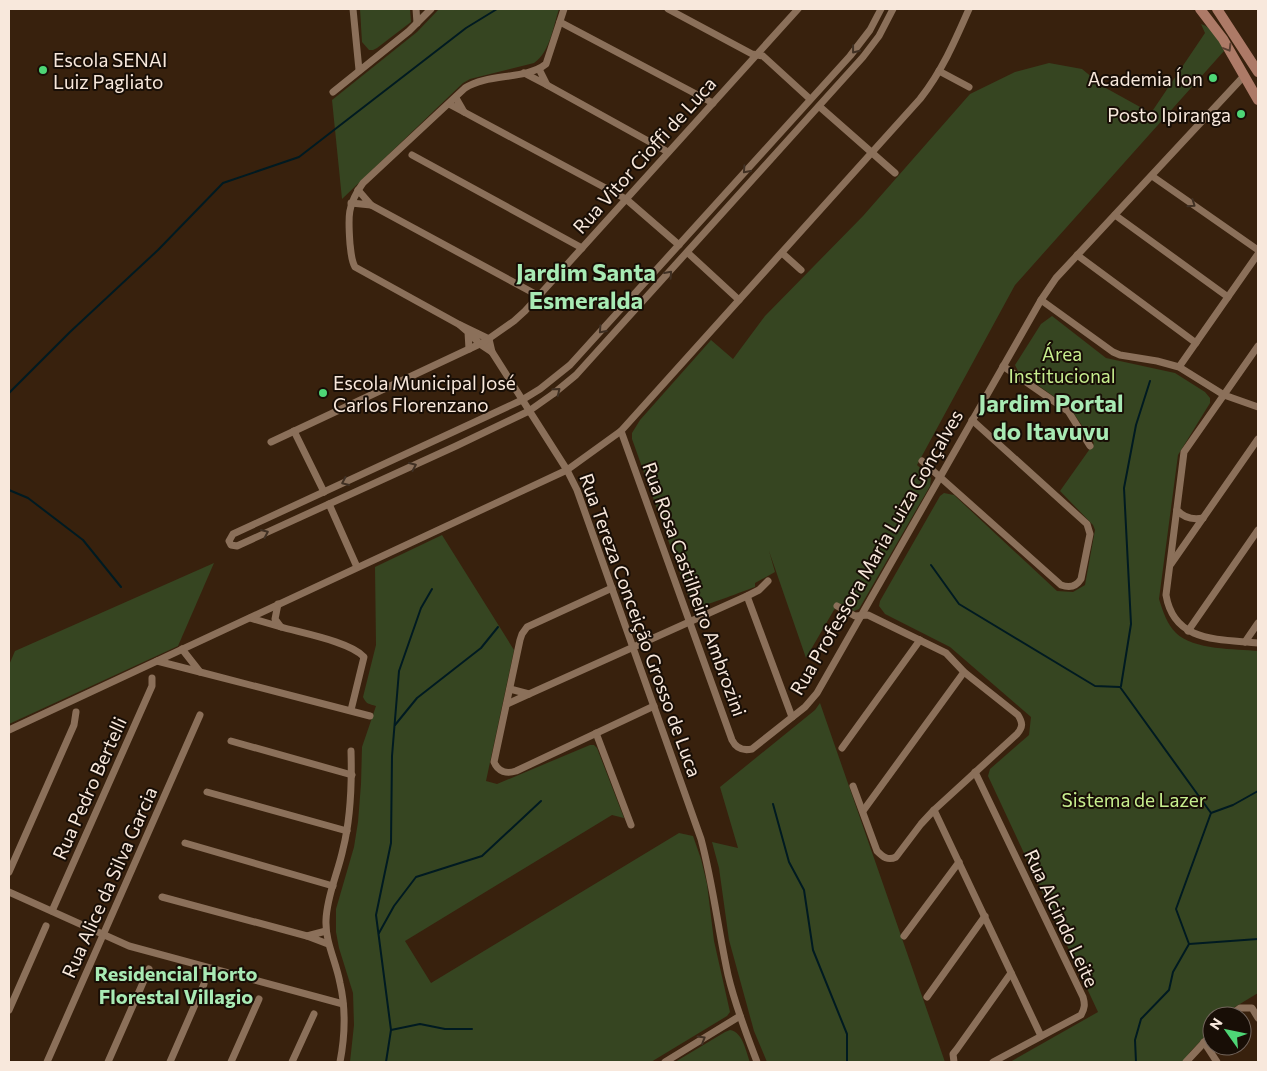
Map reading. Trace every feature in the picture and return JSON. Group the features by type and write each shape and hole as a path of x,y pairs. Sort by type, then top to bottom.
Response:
{"main road":[{"path":"1200,9 1223,39 1258,100"},
{"path":"1218,9 1258,72"}],"street":[{"path":"353,9 359,70"},
{"path":"416,9 417,23"},
{"path":"333,92 417,23 431,9"},
{"path":"354,197 375,171 473,83 524,73 539,69 546,64 564,9"},
{"path":"668,9 752,54 763,56 810,99"},
{"name":"Rua Vitor Cioffi de Luca","path":"271,442 480,344 514,321 539,296 798,9"},
{"path":"881,9 870,30 850,56 570,365 540,390 232,534 229,541 231,545 237,546 456,446 529,411 554,394 576,375 820,107 864,57 879,36 893,9"},
{"path":"9,730 567,470 621,431 920,99 952,48 969,9"},
{"path":"560,22 713,103"},
{"path":"539,69 547,85"},
{"path":"939,71 969,87"},
{"path":"524,73 668,152"},
{"name":"Rua Professora Maria Luiza Gonçalves","path":"747,750 757,746 812,700 941,478 1041,300 1056,278 1244,76"},
{"path":"456,98 464,112"},
{"path":"449,104 626,199 679,245"},
{"path":"820,107 895,173"},
{"path":"403,146 412,155 582,248"},
{"path":"1152,176 1258,250"},
{"path":"354,197 539,296"},
{"path":"354,197 371,205"},
{"name":"Rua Tereza Conceição Grosso de Luca","path":"354,197 348,211 353,263 358,269 488,339 492,352 567,470 577,490 702,839 711,874 725,958 740,1016 757,1062"},
{"path":"1114,215 1228,297"},
{"path":"688,253 739,300"},
{"path":"782,253 801,270"},
{"path":"1179,367 1258,254"},
{"path":"1077,255 1196,343"},
{"path":"1041,300 1113,352 1179,367 1224,395 1258,406"},
{"name":"Rua Tereza Conceição Grosso de Luca","path":"460,325 480,344 492,352"},
{"path":"468,332 469,349"},
{"path":"1258,346 1184,452 1166,594 1168,608 1173,618 1188,631 1205,637 1258,643"},
{"path":"1003,366 1068,412 1090,446"},
{"path":"922,461 1061,585 1070,587 1078,584 1081,579 1090,534 1087,524 972,420"},
{"path":"294,431 324,492"},
{"name":"Rua Rosa Castilheiro Ambrozini","path":"621,431 732,740 736,746 747,750"},
{"path":"1170,564 1258,439"},
{"path":"329,504 357,567"},
{"path":"1177,510 1182,515 1192,519 1203,518"},
{"path":"1188,631 1258,530"},
{"path":"507,704 690,620 747,596 759,590 768,582"},
{"path":"612,588 524,630 520,640 494,758 496,766 503,771 511,773 654,706"},
{"path":"747,596 792,717"},
{"path":"275,619 278,604"},
{"path":"838,606 855,616 868,615 946,653 964,672 1018,715 1022,724 1022,729 934,810 896,857 891,859 885,858 877,850 853,786"},
{"path":"268,609 281,627"},
{"path":"250,618 348,646 359,652 364,657 351,710"},
{"path":"1245,642 1258,626"},
{"path":"842,748 920,640"},
{"path":"179,650 176,660 186,668"},
{"path":"179,650 200,672"},
{"path":"156,661 370,716"},
{"path":"863,812 964,672"},
{"name":"Rua Pedro Bertelli","path":"52,911 152,686 152,678"},
{"path":"510,689 529,694"},
{"path":"9,872 74,725 76,712"},
{"name":"Rua Alice da Silva Garcia","path":"47,1062 200,714"},
{"path":"596,734 631,826"},
{"path":"231,741 352,775"},
{"path":"340,1062 344,1024 343,1004 340,983 326,931 327,908 347,831 352,797 351,751"},
{"name":"Rua Alcindo Leite","path":"975,772 1085,1004 1081,1015 993,1062"},
{"path":"207,792 347,831"},
{"path":"934,810 1041,1036"},
{"path":"185,844 333,886"},
{"path":"904,936 959,862"},
{"path":"9,892 129,946 343,1004"},
{"path":"162,897 307,936 328,944"},
{"path":"927,996 985,916"},
{"path":"9,1010 46,926"},
{"path":"307,936 326,931"},
{"path":"108,1062 149,969"},
{"path":"954,1062 956,1049 1011,973"},
{"path":"170,1062 204,984"},
{"path":"231,1062 259,999"},
{"path":"292,1062 314,1014"},
{"path":"665,1062 740,1016"},
{"path":"1186,1062 1202,1044"}],"green space":[{"path":"360,9 410,9 411,22 377,48 369,50 362,42"},
{"path":"439,9 559,9 547,46 534,63 470,79 463,83 342,199 332,100 417,32"},
{"path":"1201,24 1209,28 1216,35 1224,51 1015,285 917,465 931,478 930,486 859,609 854,611 838,603 806,658 769,551 775,572 755,583 755,587 714,602 695,606 690,601 632,439 632,433 640,420 711,340 733,359 765,316 863,216 970,94 1015,72 1049,63 1082,69 1104,87 1151,113 1205,33"},
{"name":"Sistema de Lazer","path":"1052,316 1106,358 1175,373 1205,392 1210,398 1210,403 1178,455 1159,599 1170,626 1184,639 1215,648 1258,651 1258,993 1237,1006 1202,1006 1202,1039 1183,1062 1010,1062 1098,1012 988,776 990,769 1029,735 1031,717 950,647 885,614 879,606 880,601 940,496 944,493 954,495 1057,591 1073,592 1085,585 1095,530 1093,525 1060,491 1094,443 1070,408 1018,371 1015,365 1041,324"},
{"path":"442,535 514,650 486,781 497,784 594,745 597,748 624,818 612,815 405,941 431,983 679,833 693,836 707,884 714,941 730,1012 727,1016 651,1062 350,1062 354,1025 353,993 339,948 336,932 336,909 354,847 358,822 362,747 376,706 367,702 363,697 376,645 375,567"},
{"path":"214,563 178,646 9,724 9,665 15,651"},
{"path":"820,703 945,1062 767,1062 754,1031 729,940 719,868 712,842 738,848 720,787 815,710"},
{"path":"730,1030 741,1038 750,1062 675,1062 725,1032"}],"waterway":[{"path":"9,393 70,332 158,250 223,183 299,157 466,28 497,9"},
{"path":"1121,686 1131,624 1124,488 1136,425 1150,381"},
{"path":"9,490 28,498 83,540 121,587"},
{"path":"931,565 959,604 1095,686 1120,687 1211,813 1176,909 1189,944 1173,972 1169,990 1141,1019 1135,1040 1136,1062"},
{"path":"386,1062 391,1030 376,915 391,843 392,756 399,671 421,608 432,589"},
{"path":"395,725 417,698 481,648 498,627"},
{"path":"1211,813 1233,805 1258,791"},
{"path":"379,933 394,906 416,877 482,856 541,801"},
{"path":"773,804 789,862 804,890 813,950 847,1034 847,1062"},
{"path":"1189,944 1258,939"},
{"path":"391,1030 420,1024 445,1029 472,1029"}],"place":[{"name":"Escola SENAI Luiz Pagliato","path":"43,70"},
{"name":"Academia Íon","path":"1213,78"},
{"name":"Posto Ipiranga","path":"1241,114"},
{"name":"Escola Municipal José Carlos Florenzano","path":"323,393"}],"district":[{"name":"Jardim Santa Esmeralda","path":"586,285"},
{"name":"Jardim Portal do Itavuvu","path":"1051,416"},
{"name":"Residencial Horto Florestal Villagio","path":"176,984"}],"park label":[{"name":"Área Institucional","path":"1062,364"}]}
